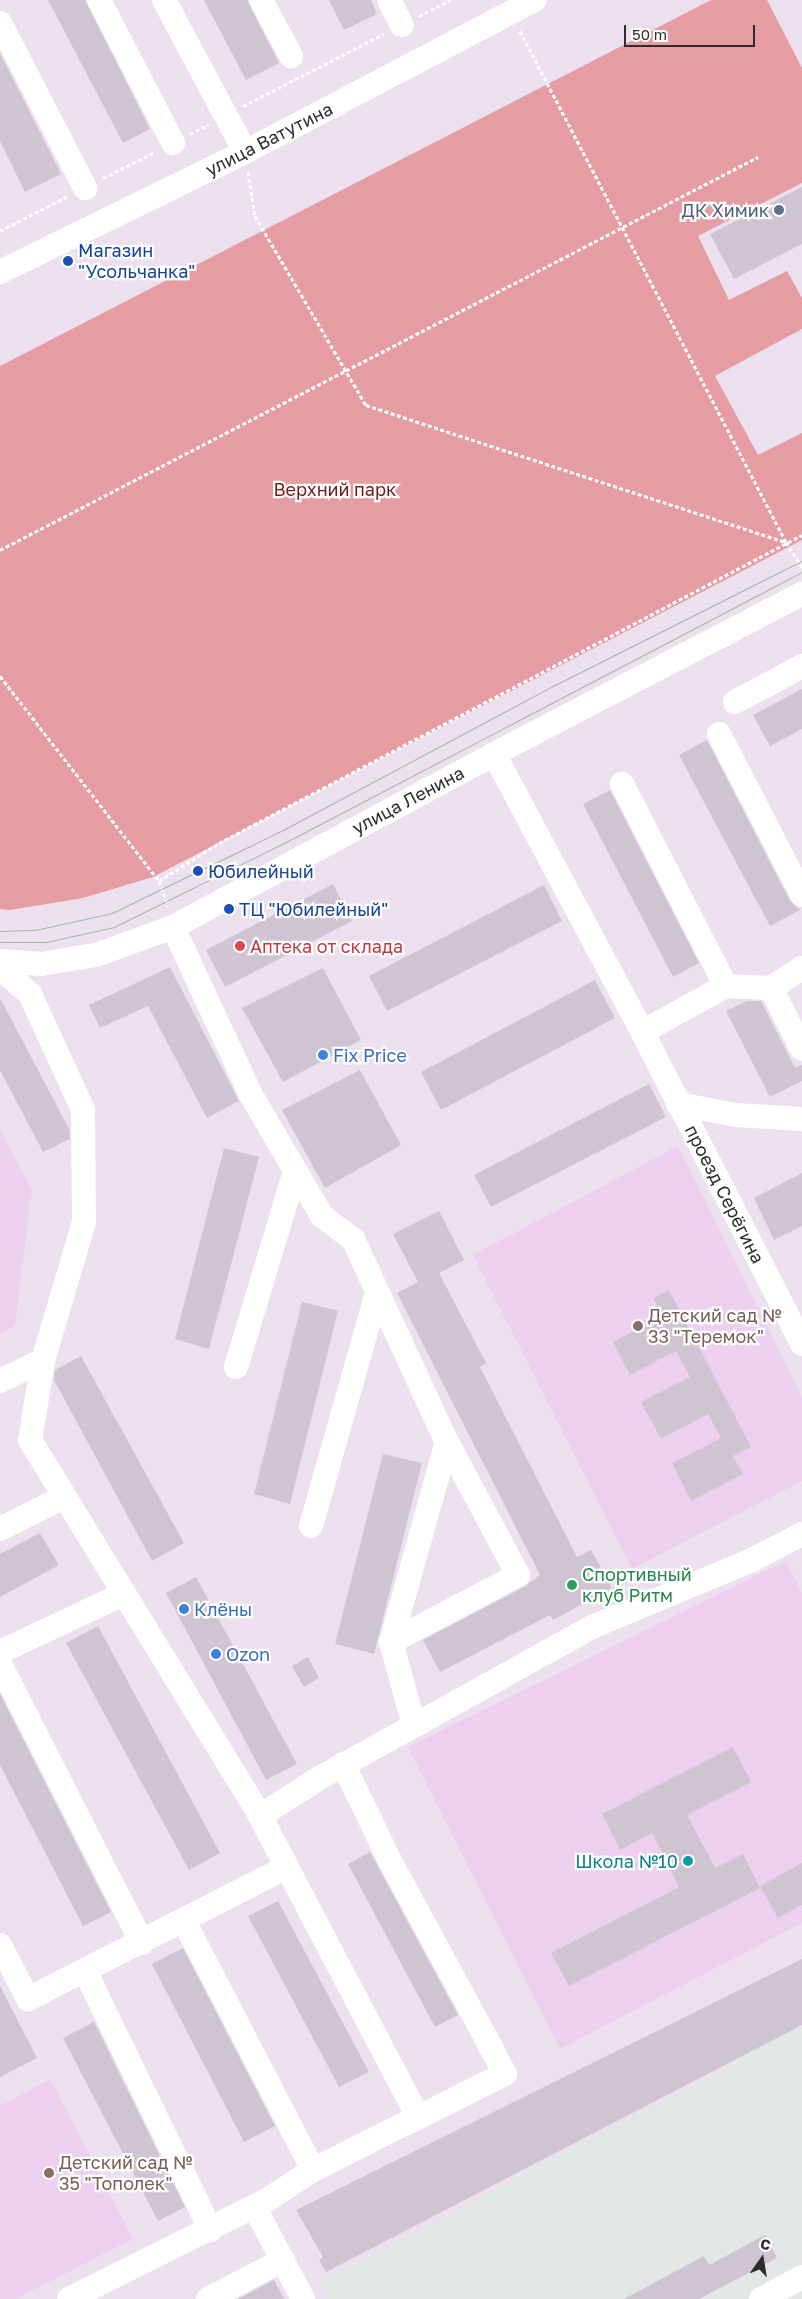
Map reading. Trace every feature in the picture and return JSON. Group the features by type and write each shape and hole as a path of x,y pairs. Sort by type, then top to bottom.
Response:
{"street":[{"path":"99,0 173,142"},
{"path":"164,0 245,152"},
{"path":"261,0 291,56"},
{"path":"389,0 402,25"},
{"name":"улица Ватутина","path":"0,272 245,152 508,6 535,0"},
{"path":"0,23 85,188"},
{"name":"улица Ленина","path":"3,974 41,964 96,955 173,927 494,754 802,594"},
{"path":"735,702 802,666"},
{"path":"719,734 802,895"},
{"name":"проезд Серёгина","path":"494,754 645,1038 802,1344"},
{"path":"622,784 726,986"},
{"path":"173,927 251,1095 322,1216 352,1240 447,1442 518,1575 391,1642"},
{"path":"645,1038 726,986 771,988 802,968"},
{"path":"3,974 30,994 83,1110 84,1222 43,1360 30,1440 260,1816 418,2117"},
{"path":"771,988 802,1049"},
{"path":"678,1104 736,1115 802,1119"},
{"path":"236,1367 295,1171"},
{"path":"311,1526 377,1292"},
{"path":"0,1381 43,1360"},
{"path":"414,1725 391,1642 447,1442"},
{"path":"0,1529 64,1497"},
{"path":"260,1816 343,1764 592,1626 752,1560 802,1534"},
{"path":"0,1652 123,1594"},
{"path":"0,1664 142,1943"},
{"path":"78,2295 251,2210 313,2170 505,2074 390,1861 343,1764"},
{"path":"28,1999 142,1943 287,1866"},
{"path":"28,1999 287,1866"},
{"path":"184,1921 313,2170"},
{"path":"0,1945 28,1999"},
{"path":"85,1971 211,2230"},
{"path":"251,2210 282,2260 303,2299"},
{"path":"78,2295 251,2210"},
{"path":"208,2299 282,2260"},
{"path":"761,2299 802,2277"}],"path":[{"path":"508,6 786,542 802,568"},
{"path":"245,152 255,216 366,405 786,542"},
{"path":"0,550 758,157"},
{"path":"159,881 219,843 802,535"},
{"path":"0,676 159,881 173,927"}],"shaded area":[{"path":"0,1130 32,1190 15,1326 0,1333"},
{"name":"Детский сад № 33 \"Теремок\"","path":"678,1146 802,1397 802,1481 632,1569 473,1255"},
{"path":"786,1561 802,1593 802,1923 560,2049 408,1747"},
{"path":"802,2026 802,2299 328,2299 319,2283"},
{"name":"Детский сад № 35 \"Тополек\"","path":"50,2079 133,2239 15,2299 0,2299 0,2106"}],"green space":[{"name":"Верхний парк","path":"711,0 767,0 802,68 802,183 698,236 729,300 787,271 802,298 802,329 715,376 758,455 802,433 802,540 153,877 83,898 10,910 0,909 0,366"}],"building":[{"path":"48,0 85,0 150,129 123,143"},
{"path":"204,0 247,0 279,63 246,80"},
{"path":"329,0 371,0 377,14 344,30"},
{"path":"0,53 61,174 25,192 0,141"},
{"name":"ДК Химик","path":"802,187 802,244 734,279 710,234"},
{"path":"802,689 802,729 770,746 753,715"},
{"path":"707,740 790,901 800,910 770,926 679,755"},
{"path":"610,790 699,963 673,977 583,804"},
{"path":"333,884 352,921 225,987 206,950"},
{"path":"544,885 562,921 387,1011 369,976"},
{"path":"170,967 239,1101 207,1118 148,1006 100,1028 89,1005"},
{"path":"323,968 361,1040 283,1082 242,1008"},
{"path":"595,980 615,1018 441,1110 421,1072"},
{"path":"0,998 69,1129 70,1139 43,1152 0,1070"},
{"path":"747,1001 761,1001 795,1068 802,1065 802,1081 770,1097 726,1011"},
{"path":"360,1070 401,1145 325,1188 282,1110"},
{"path":"649,1084 666,1117 491,1207 474,1175"},
{"path":"224,1148 259,1157 209,1349 175,1339"},
{"path":"802,1173 802,1226 774,1240 754,1198"},
{"path":"439,1211 464,1260 439,1273 486,1363 480,1367 577,1557 591,1550 612,1588 553,1620 550,1615 440,1672 423,1640 524,1587 540,1575 397,1293 418,1282 393,1234"},
{"path":"669,1290 751,1447 733,1456 743,1474 691,1501 672,1463 721,1438 708,1414 661,1439 641,1402 690,1377 676,1351 630,1375 613,1342 663,1316 653,1298"},
{"path":"302,1302 338,1311 290,1504 254,1494"},
{"path":"81,1356 184,1543 152,1561 54,1380 55,1370"},
{"path":"383,1454 422,1463 374,1654 335,1644"},
{"path":"40,1533 59,1565 0,1597 0,1554"},
{"path":"196,1577 297,1764 266,1780 166,1593"},
{"path":"98,1626 220,1853 189,1870 66,1643"},
{"path":"308,1657 319,1678 304,1687 292,1666"},
{"path":"0,1694 111,1912 83,1926 0,1765"},
{"name":"Школа №10","path":"733,1747 751,1782 687,1815 715,1868 743,1854 760,1888 569,1986 551,1953 679,1887 652,1833 620,1850 602,1814"},
{"path":"370,1852 458,2015 435,2027 348,1864"},
{"path":"802,1863 802,1905 778,1918 760,1886"},
{"path":"278,1901 369,2072 339,2087 248,1916"},
{"path":"183,1948 275,2126 244,2142 152,1964"},
{"path":"802,1959 802,2025 326,2272 319,2260 323,2257 296,2210"},
{"path":"0,1986 37,2058 0,2077"},
{"path":"94,2022 185,2207 158,2221 63,2038"},
{"path":"765,2235 777,2258 699,2299 624,2299 704,2256 709,2265"},
{"path":"274,2280 284,2299 238,2299"}],"tram line":[{"path":"0,931 35,930 112,913 283,830 553,686 802,561"},
{"path":"0,942 46,942 114,927 288,841 802,572"}],"place":[{"name":"ДК Химик","path":"779,210"},
{"name":"Магазин \"Усольчанка\"","path":"68,261"},
{"name":"Юбилейный","path":"198,871"},
{"name":"ТЦ \"Юбилейный\"","path":"229,909"},
{"name":"Аптека от склада","path":"240,946"},
{"name":"Fix Price","path":"323,1055"},
{"name":"Детский сад № 33 \"Теремок\"","path":"638,1326"},
{"name":"Спортивный клуб Ритм","path":"572,1585"},
{"name":"Клёны","path":"184,1609"},
{"name":"Ozon","path":"216,1654"},
{"name":"Школа №10","path":"688,1861"},
{"name":"Детский сад № 35 \"Тополек\"","path":"49,2173"}]}
